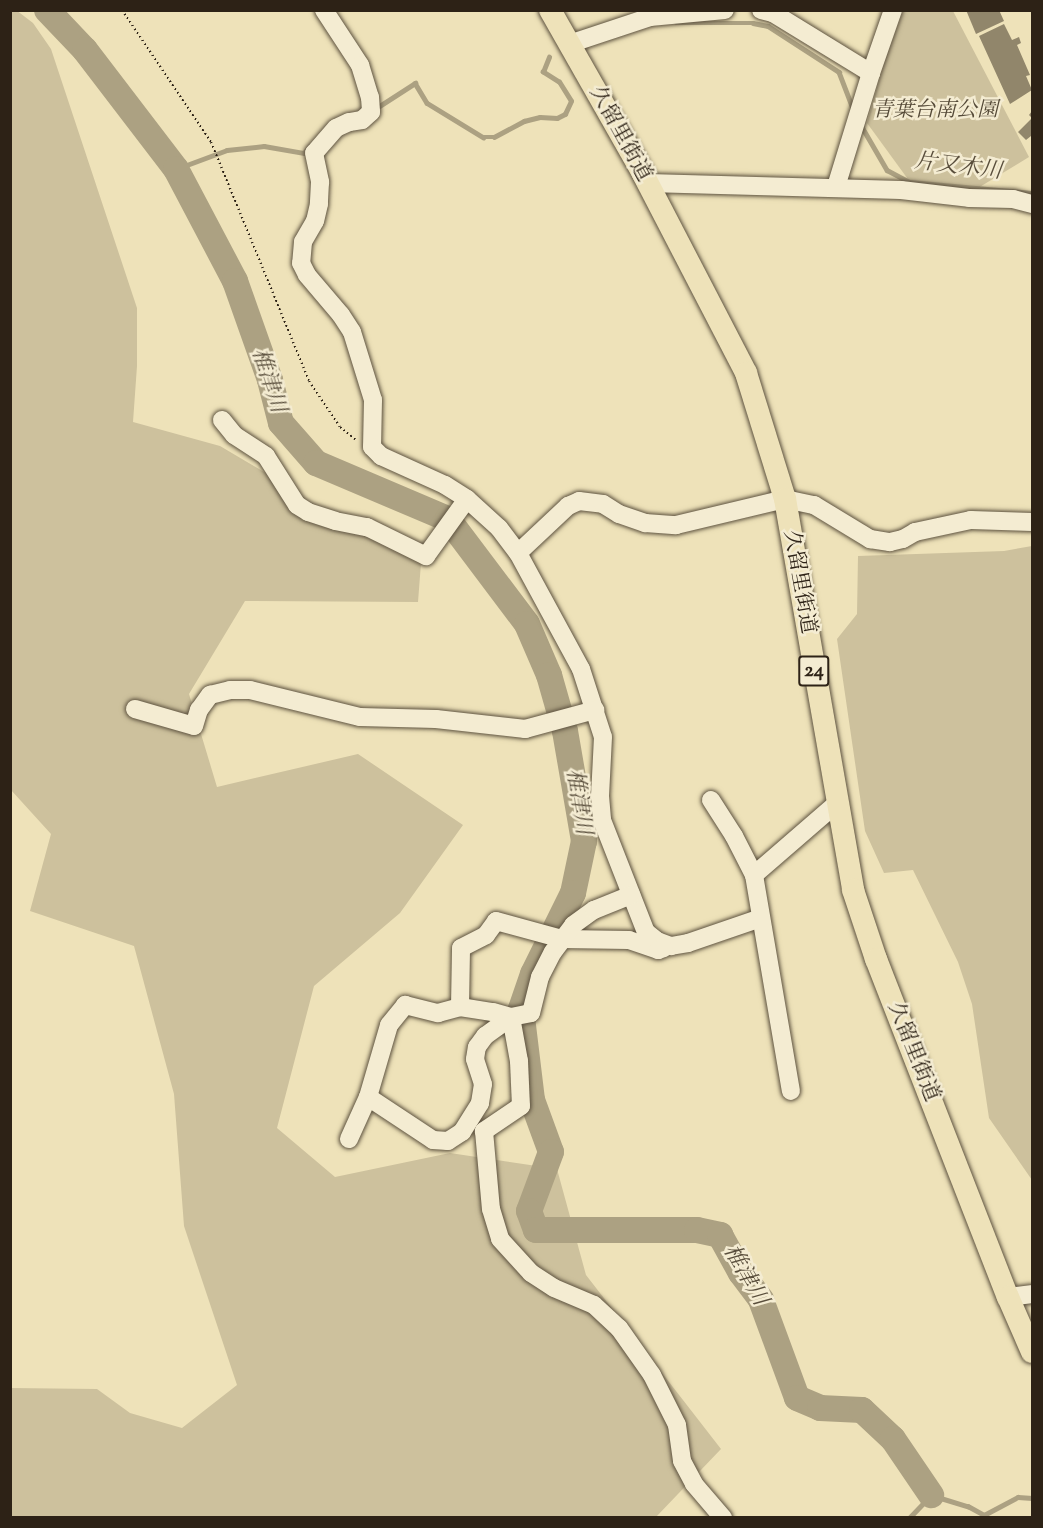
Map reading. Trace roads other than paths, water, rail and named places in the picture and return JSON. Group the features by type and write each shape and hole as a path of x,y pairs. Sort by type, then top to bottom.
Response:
{"main road":[{"name":"久留里街道","path":"550,10 648,183 746,373 785,499 853,890 876,959 1008,1297 1032,1352"}],"street":[{"path":"324,10 360,65 370,97 371,112 363,120 349,122 336,128 314,153 320,182 319,204 315,220 303,242 301,263 307,275 341,315 352,332 373,400 372,447 381,456 445,485 467,499 499,528 518,552 582,669 603,737 600,796 602,820 646,932 657,941 671,946"},
{"path":"569,44 650,17 725,10"},
{"path":"761,10 772,13 871,72"},
{"path":"836,187 871,72 893,10"},
{"path":"648,183 836,187 1013,199 1032,204"},
{"path":"222,420 234,435 266,456 297,505 308,512 335,521 367,526 426,556 467,499"},
{"path":"518,552 568,506 579,501 603,504 619,514 645,523 676,525 785,499 814,505 847,527 881,542 897,541 915,532 971,520 1032,522"},
{"path":"135,708 194,726 199,710 210,695 230,690 250,690 360,717 436,719 525,729 595,710"},
{"path":"711,800 734,836 754,875 791,1090"},
{"path":"754,875 837,803"},
{"path":"368,1097 433,1140 448,1141 462,1132 480,1103 483,1084 475,1059 477,1047 485,1036 511,1017 531,1013 540,977 573,925 594,910 631,895"},
{"path":"460,1007 461,948 486,935 496,921 562,939 629,940 658,950 688,943 761,918"},
{"path":"350,1139 368,1097 389,1024 405,1005 438,1013 460,1007 511,1017"},
{"path":"511,1017 519,1061 521,1106 484,1131 491,1209 500,1239 531,1273 554,1288 594,1305 619,1328 652,1375 677,1425 682,1461 694,1484 723,1518"},
{"path":"1008,1297 1032,1294"}],"waterway":[{"name":"椎津川","path":"47,10 85,50 176,169 235,281 270,380 281,423 316,463 448,519 527,624 549,675 565,731 584,841 573,893 533,974 521,1009 532,1100 551,1152 529,1211 536,1230 697,1230 720,1235 741,1273 761,1300 797,1398 820,1408 862,1410 893,1439 931,1495"},
{"name":"片又木川","path":"676,23 753,23 768,26 839,72 853,109"},
{"name":"片又木川","path":"375,109 415,83 427,103 483,137 494,137 524,121 540,117 557,118 565,114 571,101 559,82 543,72 549,57"},
{"name":"片又木川","path":"861,125 887,170 910,182 1032,193"},
{"name":"片又木川","path":"176,169 227,150 264,146 304,153 309,147"},
{"path":"909,1518 931,1495 968,1506 984,1515 1018,1497 1032,1498"}],"park label":[{"name":"青葉台南公園","path":"935,111"}]}
